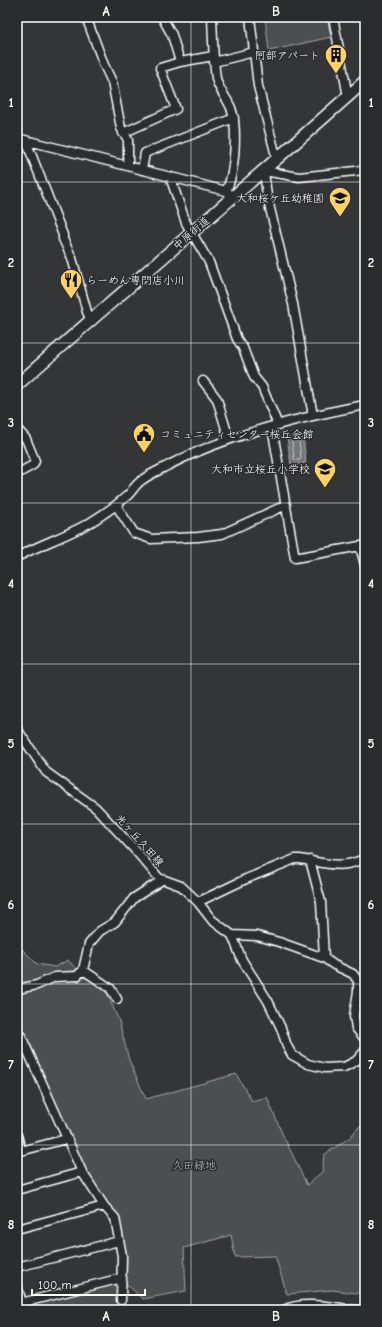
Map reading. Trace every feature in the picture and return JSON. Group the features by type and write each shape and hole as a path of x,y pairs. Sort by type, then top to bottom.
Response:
{"main road":[{"name":"中原街道","path":"17,385 90,319 191,233 230,194 264,171 365,82"}],"street":[{"path":"86,17 112,82 117,112 128,140 128,166"},
{"path":"162,17 172,35 180,62"},
{"path":"17,138 230,194 229,185 235,147 234,118 230,106 219,88 216,78 212,17"},
{"path":"250,17 258,86 277,160"},
{"path":"333,17 348,97"},
{"path":"124,133 176,109 160,68 180,62 214,59 254,52"},
{"path":"142,170 145,153 234,118"},
{"path":"26,141 63,235 63,239 72,258 90,319"},
{"path":"313,416 293,304 267,196 264,171 299,176 365,170"},
{"path":"170,177 191,233 209,262 237,340 243,348 254,377 262,387 275,426 295,558 360,546 365,565"},
{"path":"203,380 217,398 229,439"},
{"path":"17,556 91,522 128,495 141,480 199,451 229,439 275,426 365,405"},
{"path":"17,429 26,439 35,461 32,465 17,474"},
{"path":"116,505 134,533 151,539 198,537 222,534 286,505"},
{"name":"光ヶ丘久田線","path":"17,729 46,772 96,808 162,880 181,886 198,902 212,920 232,935"},
{"path":"198,902 295,859 310,860 342,866 365,858"},
{"path":"310,860 321,902 324,958"},
{"path":"17,989 37,985 55,977 77,976 83,970 89,944 100,931 115,922 134,898 162,880"},
{"path":"365,1039 356,1028 354,1011 358,991 358,981 353,974 324,958 279,942 257,936 232,935 242,960 268,1001 292,1055 308,1064 325,1068 344,1067 356,1061 365,1051"},
{"path":"83,970 110,988 117,999"},
{"path":"356,1028 365,1030"},
{"path":"17,1032 21,1036 82,1172 104,1206 115,1218 122,1256 121,1300"},
{"path":"17,1135 19,1151 66,1139"},
{"path":"17,1190 82,1172"},
{"path":"17,1229 104,1206"},
{"path":"17,1267 119,1241"},
{"path":"17,1285 19,1303 122,1278"},
{"path":"284,1310 303,1305 357,1310"}],"green space":[{"path":"265,17 327,17 331,37 269,51"},
{"name":"久田緑地","path":"17,944 37,964 55,967 68,960 78,971 107,993 119,1021 129,1060 146,1099 236,1074 252,1101 267,1097 281,1131 307,1185 322,1172 324,1155 349,1138 359,1127 365,1125 365,1294 332,1290 287,1294 275,1256 235,1257 231,1235 184,1248 186,1291 143,1299 125,1283 115,1225 86,1176 31,1045 17,1031"},
{"path":"117,1284 117,1309 17,1310 17,1309"}],"water":[{"path":"303,435 306,463 291,465 287,437"}],"place":[{"name":"阿部アパート","path":"336,74"},
{"name":"大和桜ケ丘幼稚園","path":"340,218"},
{"name":"らーめん専門店小川","path":"71,300"},
{"name":"コミュニティセンター桜丘会館","path":"144,454"},
{"name":"大和市立桜丘小学校","path":"325,488"}]}
